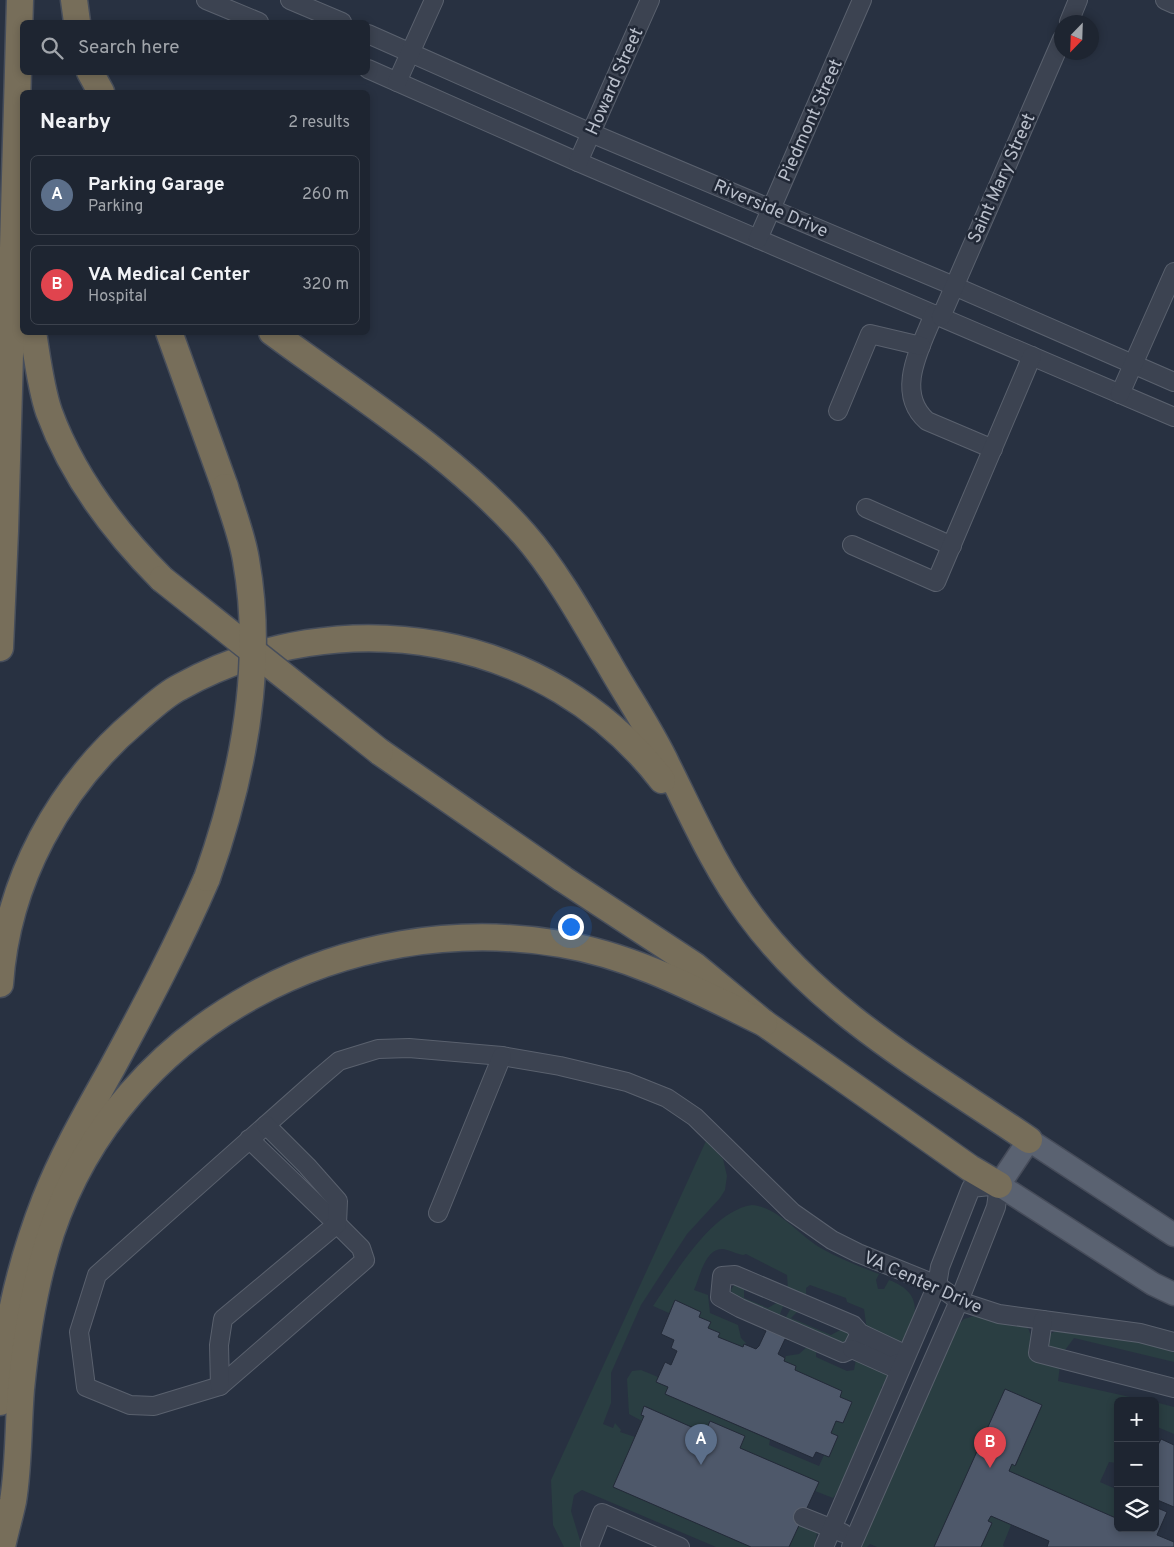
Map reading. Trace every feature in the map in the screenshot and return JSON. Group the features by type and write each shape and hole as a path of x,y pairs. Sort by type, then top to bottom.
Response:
{"highway":[{"path":"0,648 20,0"},
{"path":"74,0 77,20"},
{"path":"88,75 91,90"},
{"path":"90,75 100,90"},
{"path":"14,202 20,244"},
{"path":"34,335 49,411 72,462 99,506 136,553 162,579 380,752 562,879 694,965 764,1023 970,1168 1000,1185"},
{"path":"0,1402 7,1340 17,1287 29,1243 46,1198 74,1137 187,924 208,878 225,829 238,776 247,723 252,669 251,610 246,559 225,487 170,335"},
{"path":"276,335 479,486 526,536 574,605 666,763 691,818 747,912 770,941 828,999 863,1026 1030,1140"},
{"path":"0,984 7,932 34,853 58,808 83,773 112,741 178,688 218,669 273,650 326,640 380,638 413,640 457,648 498,660 537,676 611,725 644,757 691,818"},
{"path":"2,1547 13,1499 28,1332 51,1234 66,1196 100,1132 132,1091 166,1057 203,1027 236,1004 309,968 354,954 396,944 478,937 524,938 564,944 621,958 656,971 764,1023"}],"main road":[{"path":"1174,1235 1030,1140 1000,1185 1153,1284 1174,1294"}],"street":[{"path":"290,0 337,20"},
{"path":"397,82 434,0"},
{"name":"Howard Street","path":"578,162 650,0"},
{"name":"Piedmont Street","path":"758,239 862,0"},
{"path":"1071,15 1078,0"},
{"path":"1165,0 1174,4"},
{"path":"216,2 255,20"},
{"name":"Riverside Drive","path":"370,35 591,132 954,286 1174,382"},
{"name":"Saint Mary Street","path":"993,449 927,421 919,413 913,401 910,383 912,370 921,346 954,286 1054,57"},
{"name":"Riverside Drive","path":"370,70 578,162 1174,417"},
{"path":"1120,394 1174,272"},
{"path":"838,411 870,334 921,346"},
{"path":"852,545 936,582 1032,356"},
{"path":"866,508 952,546"},
{"name":"VA Center Drive","path":"220,1386 154,1406 130,1405 86,1387 79,1332 97,1275 339,1061 378,1049 409,1048 502,1056 560,1066 627,1082 667,1098 701,1123 792,1212 832,1240 937,1285 959,1301 999,1314 1140,1332 1174,1342"},
{"path":"438,1213 502,1056"},
{"path":"220,1386 219,1346 223,1319 337,1224 338,1201 307,1166 266,1126"},
{"path":"220,1386 365,1260 361,1248 249,1139"},
{"path":"802,1516 832,1529 853,1543 959,1301 996,1207 1000,1185 971,1188 940,1267 937,1285 901,1364 832,1529 824,1547"},
{"path":"901,1364 898,1351 860,1333 853,1325 735,1274 722,1276 720,1297 740,1308 843,1353 852,1350 892,1367 901,1364 926,1376"},
{"path":"1043,1320 1038,1353 1174,1388"},
{"path":"852,1350 860,1333"},
{"path":"593,1546 602,1513 680,1547"}],"green space":[{"path":"706,1141 723,1159 727,1176 725,1190 687,1234 641,1305 611,1373 611,1403 603,1424 613,1428 615,1423 621,1430 620,1432 635,1437 613,1487 751,1547 716,1547 582,1490 574,1495 571,1511 582,1547 564,1547 553,1525 551,1480"},
{"path":"752,1205 761,1207 779,1216 811,1242 826,1251 879,1274 876,1280 878,1289 884,1289 889,1280 907,1291 912,1297 915,1312 904,1340 899,1343 867,1331 864,1309 847,1302 846,1298 810,1285 806,1288 806,1298 788,1290 787,1275 746,1254 743,1255 723,1249 717,1250 707,1258 694,1290 708,1295 710,1313 738,1325 741,1338 746,1343 743,1347 718,1337 708,1328 710,1322 699,1317 701,1312 675,1300 669,1313 653,1306 683,1262 708,1231 722,1219 737,1210"},
{"path":"739,1284 744,1289 744,1298 768,1308 778,1302 784,1304 780,1314 786,1317 791,1308 797,1312 791,1318 831,1335 842,1329 849,1336 847,1341 840,1343 734,1297 731,1290 734,1285"},
{"path":"974,1316 1026,1326 1030,1332 1032,1352 1060,1366 1058,1381 1130,1397 1114,1397 1114,1463 1109,1462 1100,1482 1114,1488 1114,1517 1009,1471 1012,1464 1016,1465 1042,1406 1005,1389 934,1547 877,1547 870,1544 867,1547 858,1547 958,1325 964,1319"},
{"path":"1058,1330 1138,1340 1174,1350 1174,1362 1074,1338 1065,1350 1051,1349 1048,1346 1048,1335"},
{"path":"808,1346 816,1346 816,1357 847,1371 854,1370 856,1359 888,1373 887,1379 881,1388 882,1394 840,1488 833,1498 815,1491 819,1482 740,1448 710,1421 705,1433 645,1406 641,1415 644,1416 642,1421 629,1414 627,1379 632,1371 641,1370 658,1377 656,1382 668,1387 666,1394 770,1440 769,1445 819,1466 824,1455 829,1457 838,1436 831,1433 836,1421 843,1423 852,1402 840,1397 842,1391 795,1370 796,1366 784,1361 786,1356 799,1354"},
{"path":"1159,1403 1174,1407 1174,1434 1159,1428"},
{"path":"991,1516 1011,1525 1003,1545 1004,1547 981,1547 992,1523 988,1521"},
{"path":"801,1519 818,1529 814,1547 789,1547"}],"building":[{"path":"675,1300 701,1312 699,1317 711,1322 708,1328 720,1333 718,1337 743,1347 744,1344 756,1349 759,1346 766,1331 762,1329 764,1325 791,1337 789,1341 785,1339 778,1354 785,1358 784,1361 796,1366 795,1370 842,1391 840,1397 852,1402 843,1423 836,1421 831,1433 838,1436 829,1457 816,1452 813,1458 665,1394 668,1387 656,1382 665,1362 671,1365 677,1351 671,1348 674,1340 661,1334"},
{"path":"1005,1389 1042,1405 1015,1466 1012,1464 1009,1471 1114,1517 1114,1532 1158,1532 1157,1535 1174,1542 1174,1547 1047,1547 1049,1541 991,1516 988,1521 992,1523 981,1547 934,1547"},
{"path":"644,1406 705,1433 710,1421 745,1436 740,1448 819,1482 789,1547 751,1547 613,1487 644,1416 641,1415"},
{"path":"1161,1439 1174,1445 1174,1507 1159,1501 1159,1443"},
{"path":"1159,1509 1167,1512 1159,1530"}],"place":[{"name":"Parking Garage","path":"701,1465"},
{"name":"VA Medical Center","path":"990,1468"}]}
